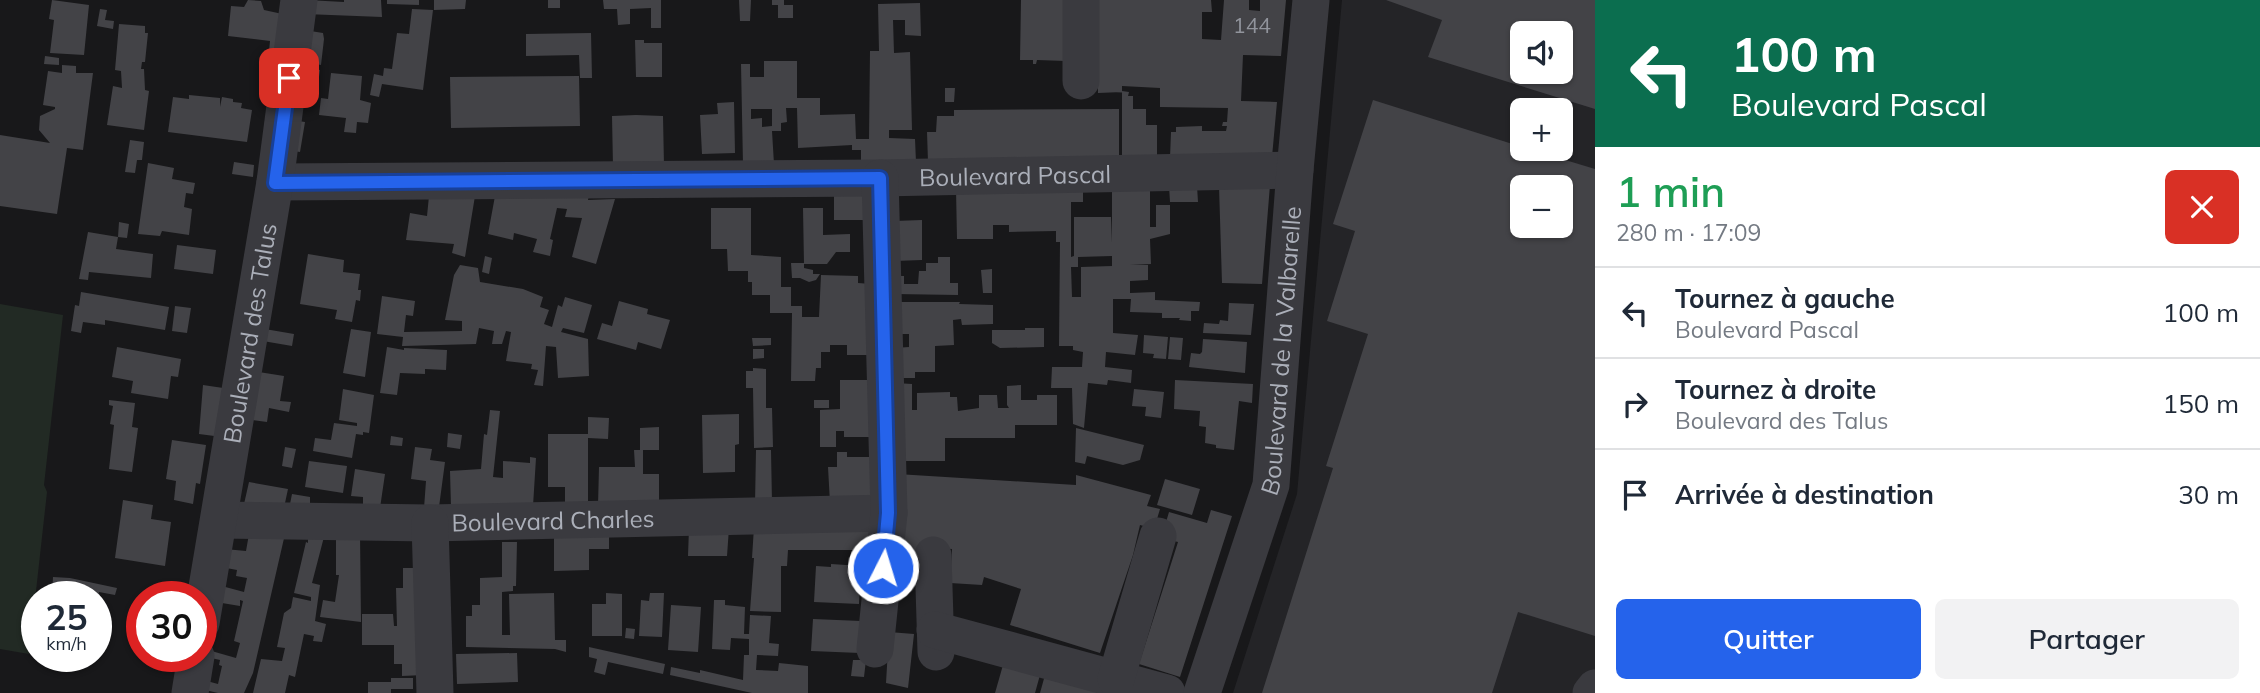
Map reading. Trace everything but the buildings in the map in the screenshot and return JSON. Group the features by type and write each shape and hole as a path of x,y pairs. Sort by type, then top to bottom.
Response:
{"street":[{"name":"Boulevard des Talus","path":"208,581 275,183 299,0"},
{"path":"1081,0 1081,81"},
{"name":"Boulevard de la Valbarelle","path":"1202,693 1271,485 1311,0"},
{"name":"Boulevard Pascal","path":"275,183 880,178 1295,170"},
{"path":"875,649 888,513 880,178"},
{"name":"Boulevard Charles","path":"219,520 430,523 888,513"},
{"path":"430,523 435,693"},
{"path":"1116,679 1158,536"},
{"path":"933,555 936,643 1116,679 1167,693"},
{"path":"190,693 193,672"},
{"path":"1591,693 1595,688"}],"shaded area":[{"path":"1342,0 1595,0 1595,693 1233,693 1297,494"},
{"path":"0,304 63,315 44,485 47,492 37,581 21,581 21,653 0,649"}],"route":[{"path":"289,78 275,183 880,178 888,513 883,568"}]}
